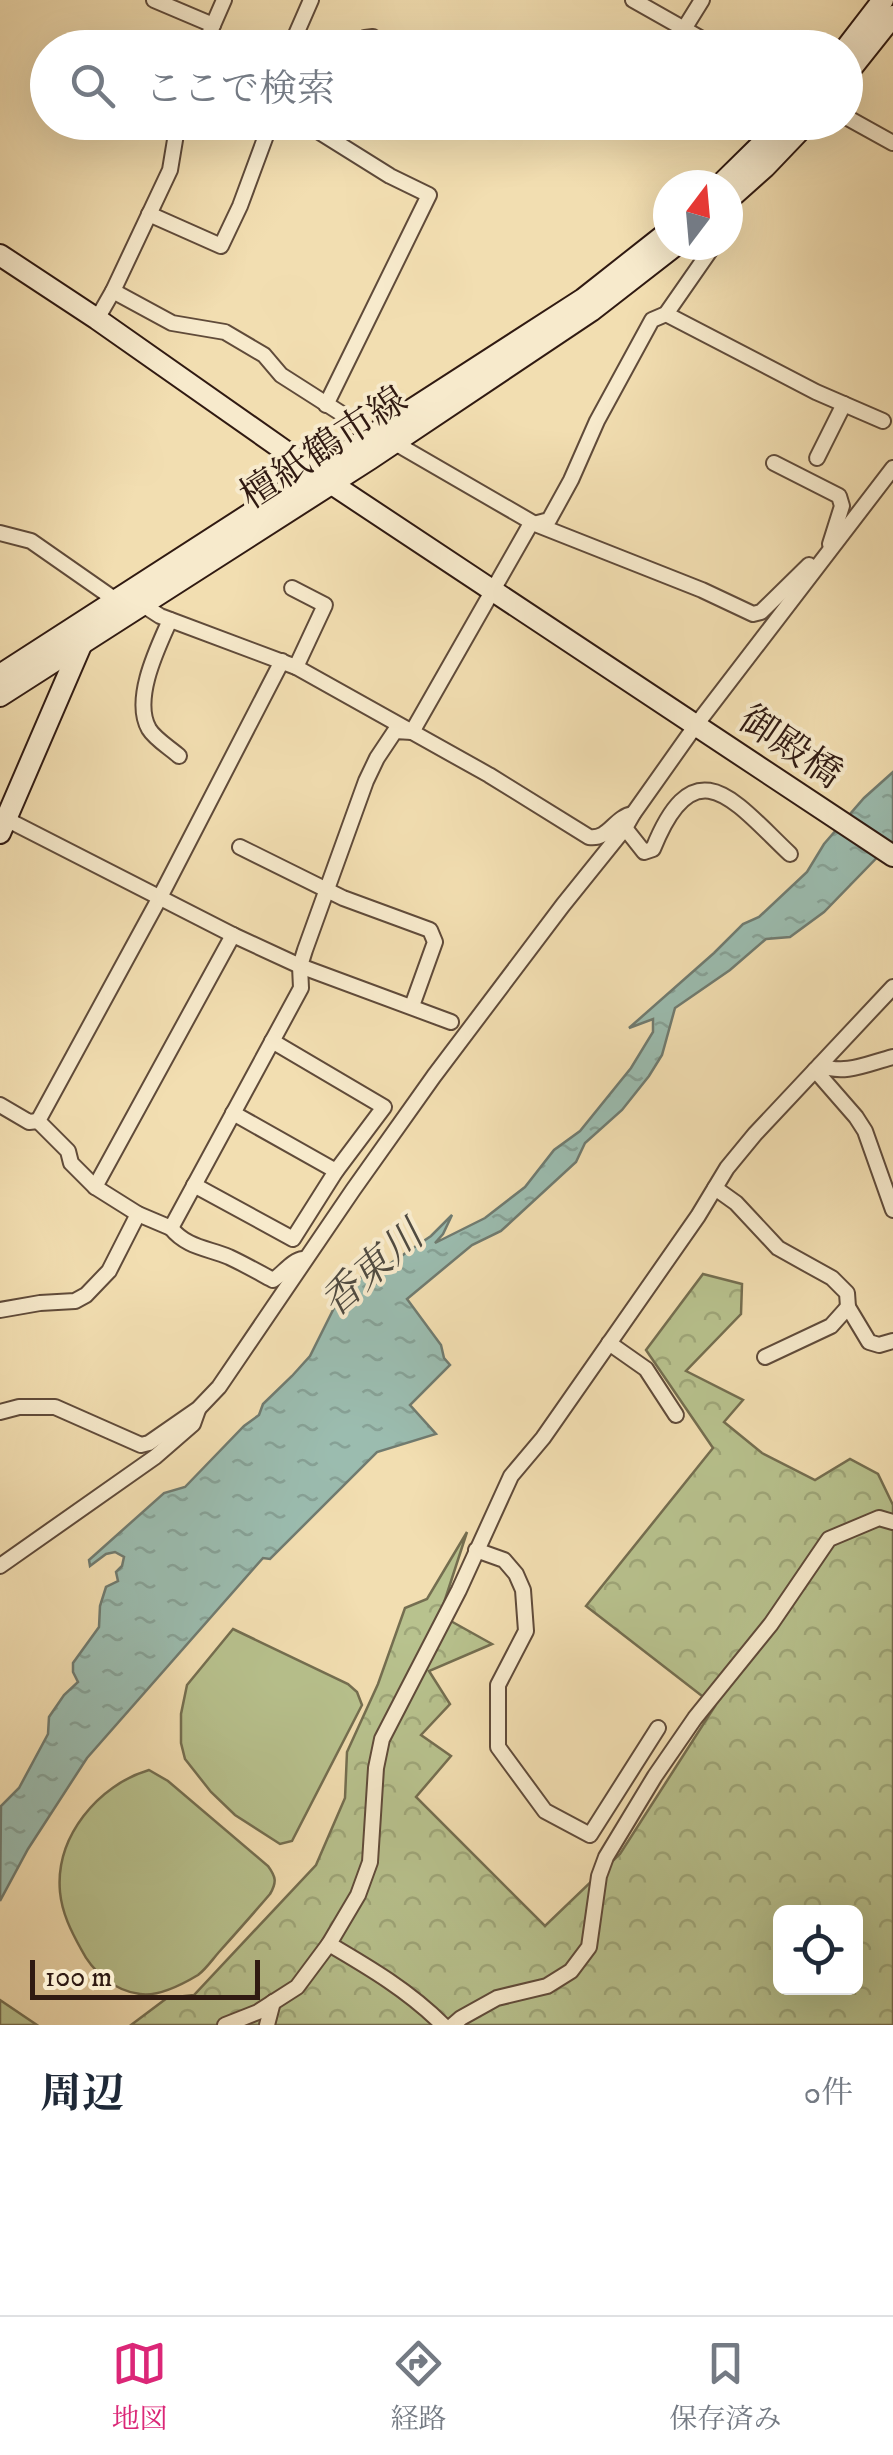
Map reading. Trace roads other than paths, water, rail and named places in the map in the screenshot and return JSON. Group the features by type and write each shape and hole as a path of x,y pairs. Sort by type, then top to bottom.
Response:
{"main road":[{"path":"861,30 880,6"},
{"path":"863,40 880,6"},
{"path":"735,170 766,140"},
{"path":"743,187 791,140"},
{"name":"檀紙鶴市線","path":"385,439 583,299 653,244"},
{"name":"御殿橋","path":"0,255 324,478 893,856"},
{"name":"檀紙鶴市線","path":"0,675 591,310 656,260"},
{"name":"檀紙鶴市線","path":"0,696 143,604 324,478"},
{"path":"3,826 95,614"}],"street":[{"path":"154,0 213,26"},
{"path":"211,30 224,0"},
{"path":"298,30 311,0"},
{"path":"633,0 684,29 702,0"},
{"path":"863,127 893,143"},
{"path":"97,319 170,170 175,140"},
{"path":"149,214 221,246 264,140"},
{"path":"326,406 429,195 390,176 336,140"},
{"path":"412,732 530,525 549,520 596,422 652,320 666,314 704,260"},
{"path":"113,291 172,323 225,332 264,356 281,375 326,406 535,524 753,614 761,612 813,561 828,552 842,506 839,496 774,463"},
{"path":"666,314 816,392 883,421"},
{"path":"818,458 844,404"},
{"path":"0,1412 55,1407 142,1445 198,1409 228,1374 434,1076 893,468"},
{"path":"0,533 30,542 117,601"},
{"path":"38,1121 325,605 292,588"},
{"path":"143,604 170,620 289,664 489,775 589,837 603,836 624,816 644,852 653,849 661,828 680,801 692,792 710,791 730,798 790,854"},
{"path":"170,620 147,678 143,702 149,729 180,756"},
{"path":"171,1228 301,988 300,966 377,758 395,731 412,732"},
{"path":"3,826 300,966 451,1022"},
{"path":"240,847 343,898 430,930 436,942 412,1006"},
{"path":"94,1187 234,936"},
{"path":"225,2025 258,2012 297,1986 358,1895 370,1862 376,1768 382,1739 459,1590 512,1476 610,1343 727,1168 893,987"},
{"path":"194,1185 293,1239 336,1171 384,1107 272,1042"},
{"path":"818,1068 853,1068 893,1057"},
{"path":"818,1068 865,1131 893,1210"},
{"path":"0,1105 29,1122 38,1121"},
{"path":"233,1113 336,1171"},
{"path":"38,1121 68,1151 71,1163 94,1187 138,1214 171,1228 187,1243 273,1280 297,1260 306,1259"},
{"path":"715,1188 736,1203 778,1248 832,1278 848,1293 848,1307 869,1342 879,1345 893,1341"},
{"path":"0,1310 40,1302 75,1301 86,1295 110,1271 138,1214"},
{"path":"765,1357 831,1326 848,1307"},
{"path":"610,1343 646,1368 676,1414"},
{"path":"0,1566 156,1458 193,1424 198,1409"},
{"path":"453,2025 498,1998 547,1986 571,1972 589,1947 598,1876 606,1857 654,1776 695,1718 770,1624 829,1539 880,1518 893,1522"},
{"path":"476,1550 504,1560 523,1590 526,1631 498,1685 498,1747 545,1811 590,1834 658,1728"},
{"path":"328,1944 420,2002 443,2025"},
{"path":"267,2025 273,2002"}],"water":[{"path":"893,772 893,841 824,912 790,937 766,939 675,1008 662,1055 649,1076 622,1110 585,1143 576,1162 501,1231 472,1245 407,1299 441,1345 450,1365 410,1405 436,1434 377,1452 270,1559 263,1558 87,1758 28,1849 0,1901 1,1806 19,1788 48,1734 49,1717 78,1682 73,1663 99,1627 106,1587 118,1581 116,1572 124,1557 115,1552 106,1554 90,1566 89,1560 164,1493 185,1487 259,1415 263,1404 310,1356 335,1306 366,1272 377,1283 391,1263 431,1236 452,1215 435,1243 485,1218 525,1187 554,1150 580,1131 631,1068 653,1032 653,1019 629,1028 743,924 759,917 807,872 824,844"}],"water label":[{"name":"香東川","path":"371,1268"}]}
